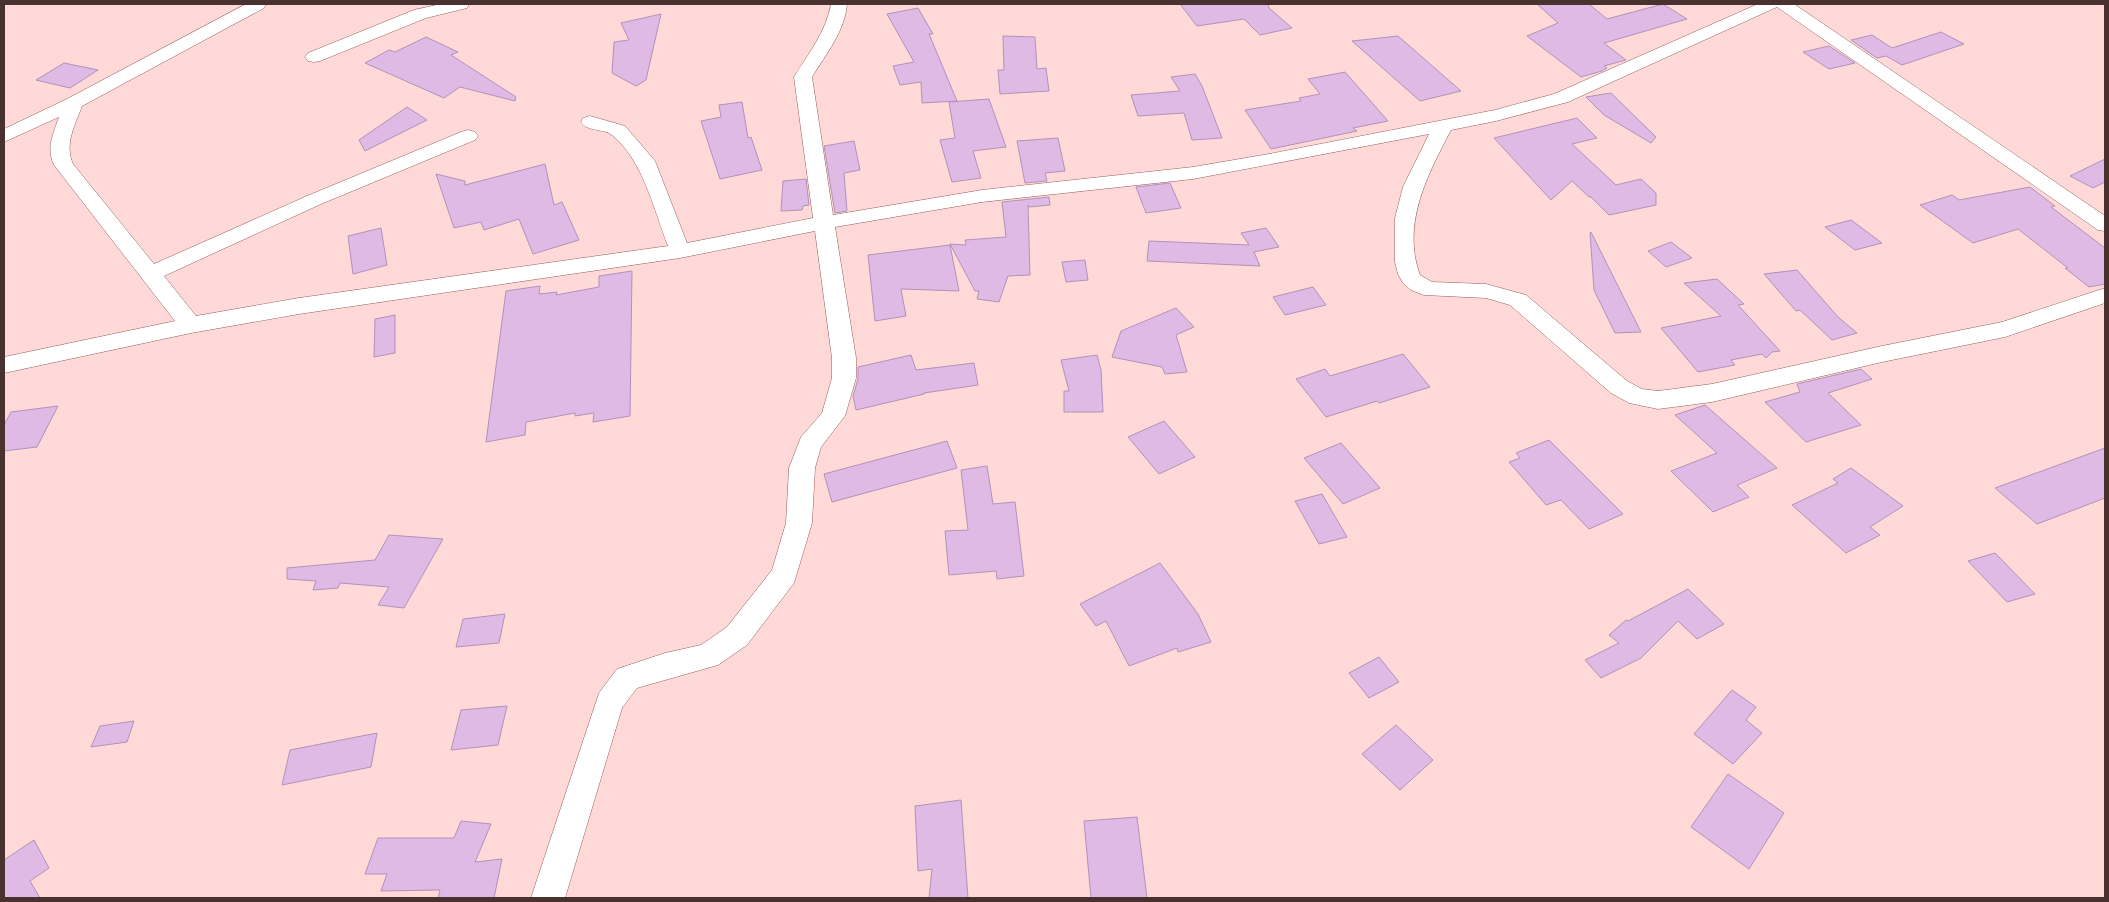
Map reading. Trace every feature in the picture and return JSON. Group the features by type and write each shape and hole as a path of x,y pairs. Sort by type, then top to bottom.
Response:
{"street":[{"path":"4,136 74,102 258,4"},
{"path":"314,57 420,14 461,4"},
{"path":"548,898 609,702 627,678 665,666 708,656 737,636 784,575 799,523 802,468 810,444 833,416 844,378 844,358 803,77 830,34 837,18 839,4"},
{"path":"4,365 191,325 299,306 680,251 823,223 982,196 1193,173 1443,126 1496,115 1561,98 1771,4"},
{"path":"1784,4 2105,224"},
{"path":"74,102 61,138 58,154 64,165 191,325"},
{"path":"590,122 618,130 648,165 680,251"},
{"path":"1443,126 1411,189 1403,231 1407,274 1417,285 1432,289 1484,290 1505,293 1518,300 1618,387 1637,397 1658,400 1712,393 1882,354 2005,329 2105,295"},
{"path":"151,274 314,200 468,136"}],"building":[{"path":"1180,4 1268,4 1269,8 1292,28 1260,35 1244,19 1197,26"},
{"path":"1537,4 1589,4 1607,19 1663,4 1687,19 1604,43 1626,60 1604,66 1607,68 1602,71 1581,77 1527,36 1558,23"},
{"path":"918,8 933,34 929,34 957,101 922,103 921,82 900,85 893,66 914,62 887,14"},
{"path":"661,14 646,80 636,86 612,73 614,42 629,40 621,23"},
{"path":"1941,32 1964,44 1902,65 1886,56 1877,58 1851,40 1872,35 1892,48"},
{"path":"1003,36 1035,37 1037,69 1046,68 1049,91 1000,94 998,70 1004,70"},
{"path":"1398,36 1461,91 1420,101 1352,41"},
{"path":"426,37 458,52 451,55 516,97 515,101 460,87 444,98 365,63 389,50 395,52"},
{"path":"1829,46 1855,63 1829,69 1803,52"},
{"path":"64,63 98,70 70,88 36,80"},
{"path":"1345,72 1388,121 1353,128 1357,131 1271,149 1245,110 1301,101 1299,98 1320,94 1308,79"},
{"path":"1195,74 1202,86 1222,138 1192,140 1184,113 1138,116 1131,95 1180,91 1171,77"},
{"path":"1611,93 1656,137 1651,143 1604,115 1586,97"},
{"path":"989,99 1006,147 973,151 981,178 952,182 940,140 955,138 949,102"},
{"path":"742,102 748,138 751,137 762,170 720,179 701,121 721,117 719,105"},
{"path":"407,107 427,120 365,151 359,140"},
{"path":"1577,118 1597,138 1572,144 1616,185 1641,179 1656,193 1656,205 1609,215 1572,181 1551,200 1494,138"},
{"path":"1058,138 1065,171 1045,173 1047,181 1025,183 1017,141"},
{"path":"854,141 860,170 844,173 847,211 835,213 824,146"},
{"path":"2105,159 2105,182 2093,188 2070,176"},
{"path":"545,164 554,205 562,202 579,240 533,254 519,219 484,230 481,222 454,228 436,174 465,181 465,185"},
{"path":"806,179 809,205 803,206 802,210 781,211 783,181"},
{"path":"1170,183 1181,208 1146,213 1136,187"},
{"path":"2030,187 2055,206 2051,207 2105,248 2105,284 2089,287 2018,229 1973,243 1920,205 1952,195 1959,200"},
{"path":"1049,197 1050,205 1029,207 1028,205 1030,275 1008,276 999,302 977,299 979,291 975,291 950,244 966,245 965,240 1006,237 1002,202"},
{"path":"1851,220 1882,243 1855,250 1825,227"},
{"path":"381,228 387,265 353,274 348,236"},
{"path":"1266,228 1279,247 1254,252 1260,266 1147,261 1149,241 1249,245 1241,233"},
{"path":"1590,233 1641,332 1615,333 1594,290"},
{"path":"1671,242 1692,258 1666,267 1648,251"},
{"path":"950,245 959,291 901,289 906,316 875,321 868,255"},
{"path":"1085,260 1088,280 1066,282 1062,262"},
{"path":"1797,270 1838,317 1857,333 1832,340 1800,310 1796,311 1764,274"},
{"path":"632,271 630,416 593,422 594,413 575,416 575,413 526,422 525,435 486,442 506,291 540,286 539,294 557,292 556,295 599,287 599,276"},
{"path":"1717,279 1744,304 1738,305 1780,351 1772,352 1766,358 1762,354 1731,360 1735,365 1698,372 1661,328 1721,316 1684,283"},
{"path":"1313,287 1326,305 1285,315 1273,297"},
{"path":"1176,308 1194,327 1176,335 1187,372 1165,374 1162,367 1112,357 1121,331"},
{"path":"395,315 395,353 374,357 375,319"},
{"path":"1403,354 1430,387 1326,417 1296,379 1325,369 1330,376"},
{"path":"911,355 916,370 974,363 978,385 924,393 856,410 853,396 858,379 858,367"},
{"path":"1097,355 1101,370 1103,412 1064,412 1064,391 1069,391 1061,360"},
{"path":"1861,369 1872,379 1828,393 1861,425 1806,442 1765,402 1800,392 1797,384"},
{"path":"1705,405 1777,468 1737,485 1749,497 1713,512 1671,471 1717,453 1675,415"},
{"path":"58,406 37,447 4,451 4,425 11,412"},
{"path":"1164,421 1195,457 1159,474 1128,437"},
{"path":"1549,440 1623,514 1589,529 1561,500 1546,505 1509,462 1520,458 1516,453"},
{"path":"947,441 957,468 832,502 824,474"},
{"path":"1341,443 1380,488 1343,504 1304,458"},
{"path":"2105,448 2105,498 2037,524 1995,488"},
{"path":"987,466 993,504 1015,502 1024,576 997,579 996,571 949,575 945,531 968,530 961,470"},
{"path":"1851,468 1903,506 1870,527 1880,535 1846,553 1792,505 1838,483 1833,479"},
{"path":"1322,494 1347,537 1319,544 1295,501"},
{"path":"389,535 443,539 404,608 378,605 389,587 340,583 338,588 313,590 316,581 287,579 287,568 375,560"},
{"path":"1995,553 2035,594 2007,602 1968,561"},
{"path":"1160,563 1198,614 1211,642 1178,652 1177,648 1129,666 1106,621 1096,626 1080,604"},
{"path":"1688,589 1724,624 1697,639 1678,621 1641,658 1601,678 1585,660 1619,643 1609,635 1626,620 1628,621"},
{"path":"505,614 499,643 456,647 463,619"},
{"path":"1379,657 1399,682 1369,698 1349,673"},
{"path":"1732,690 1756,707 1746,720 1762,733 1733,764 1694,734"},
{"path":"507,706 498,745 451,750 461,710"},
{"path":"134,721 127,742 91,747 100,726"},
{"path":"1396,725 1433,760 1400,790 1362,754"},
{"path":"377,733 371,767 282,785 290,750"},
{"path":"1728,774 1784,813 1749,869 1691,827"},
{"path":"961,800 968,898 929,898 932,869 918,871 915,806"},
{"path":"1137,817 1147,898 1091,898 1084,821"},
{"path":"461,821 491,824 475,862 502,859 494,898 438,898 440,890 381,891 387,874 365,874 378,838 454,838"},
{"path":"34,840 49,868 30,881 40,898 4,898 4,860"}]}
